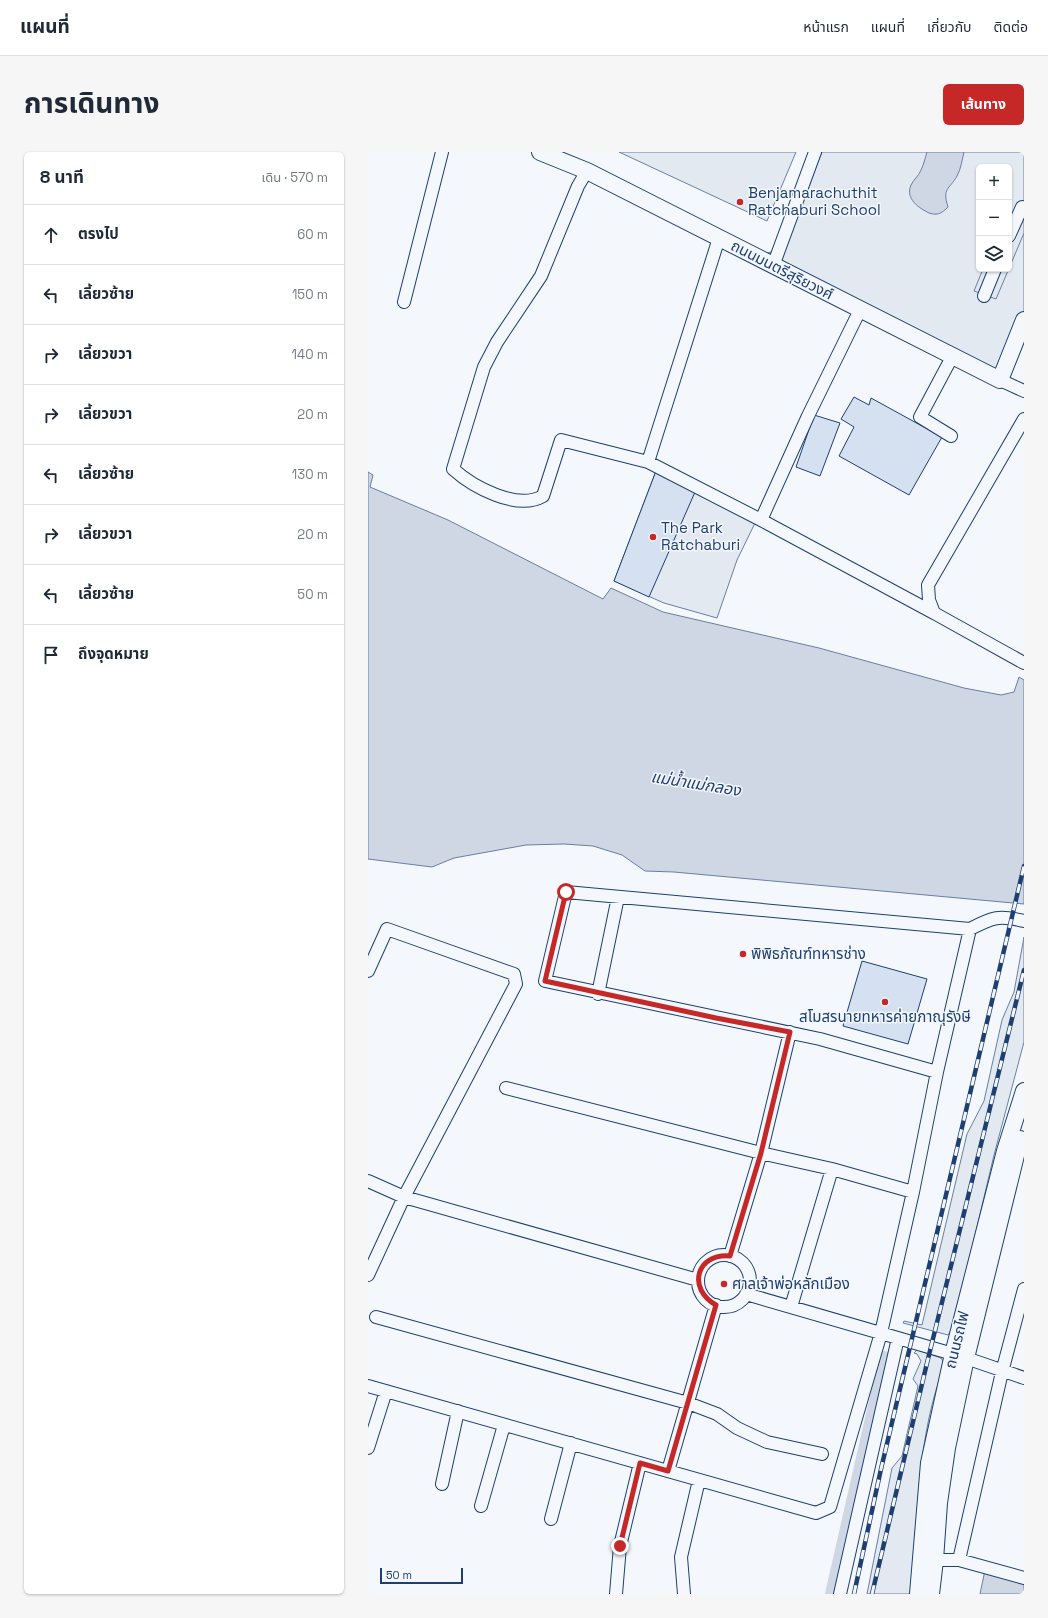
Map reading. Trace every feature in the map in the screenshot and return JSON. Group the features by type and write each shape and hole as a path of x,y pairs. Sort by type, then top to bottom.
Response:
{"main road":[{"name":"ถนนมนตรีสุริยวงศ์","path":"540,152 566,157 587,171 1000,380"},
{"path":"1000,380 1024,320"},
{"name":"ถนนรถไฟ","path":"931,1594 941,1488 960,1356 1005,1151 1024,1091"},
{"name":"ถนนรถไฟ","path":"918,1594 928,1463 960,1356 1019,1142 1024,1113"}],"street":[{"path":"404,302 442,152"},
{"path":"773,266 815,152"},
{"path":"587,171 578,186 541,276 497,342 484,367 453,469 465,480 477,487 522,501 534,501 543,496 561,440 648,462 762,520 1024,663"},
{"path":"1012,229 1022,207 1024,208"},
{"path":"648,462 719,238"},
{"path":"984,296 994,272"},
{"path":"762,520 808,416 860,310"},
{"path":"951,436 920,417 952,357"},
{"name":"ถนนมนตรีสุริยวงศ์","path":"1000,380 1024,391"},
{"path":"934,613 929,600 928,584 1024,419"},
{"path":"937,1072 854,1047 790,1032 598,994 545,981 566,892 970,929 988,920 1003,916 1024,920"},
{"path":"598,994 618,897"},
{"path":"368,971 387,929 514,974 516,984 404,1197 368,1275"},
{"path":"368,1386 816,1513 830,1508 881,1333 913,1192 937,1072 970,929"},
{"path":"730,1256 761,1153 790,1032"},
{"path":"506,1088 761,1153 832,1169 913,1192"},
{"path":"792,1307 832,1169"},
{"path":"368,1181 404,1197 698,1280"},
{"path":"721,1255 730,1256 741,1262 747,1269 750,1277 746,1294 741,1301 733,1305 716,1305 708,1301 702,1294 698,1280 703,1267 712,1258 721,1255"},
{"path":"959,1560 1002,1372 1024,1290"},
{"path":"746,1294 960,1356 1002,1372 1024,1378"},
{"path":"668,1471 716,1305"},
{"path":"376,1316 688,1403 717,1414 737,1428 767,1442 822,1454"},
{"path":"840,1594 898,1338"},
{"path":"368,1448 386,1391"},
{"path":"442,1484 458,1411"},
{"path":"481,1506 504,1425"},
{"path":"551,1519 571,1443"},
{"path":"616,1594 620,1546 640,1463"},
{"path":"684,1594 681,1557 699,1480"},
{"path":"935,1560 959,1560 1024,1578"}],"shaded area":[{"path":"619,152 796,152 767,221"},
{"path":"822,152 1024,152 1024,312 1000,380 755,256 775,251"},
{"path":"1012,212 1024,217 1024,233 1012,261"},
{"path":"982,272 1008,272 996,299 974,291"},
{"path":"656,471 755,523 737,560 717,618 664,603 614,581"},
{"path":"1024,937 1024,1042 994,1155 953,1328 948,1335 903,1323 904,1321 922,1325 967,1134 984,1101 1002,1020 1014,992"},
{"path":"917,1350 941,1358 945,1364 929,1420 924,1449 910,1594 867,1594 892,1468 902,1456 918,1386 913,1379 921,1361 917,1354 914,1353"}],"water":[{"path":"927,152 964,152 958,173 946,193 948,207 937,214 929,213 917,206 911,199 910,195 911,185 923,166"},
{"name":"แม่น้ำแม่กลอง","path":"368,472 373,475 370,487 448,520 603,599 611,588 663,612 819,648 964,688 1001,695 1014,692 1019,677 1024,680 1024,904 674,872 645,871 622,855 593,846 564,844 526,845 454,858 432,867 368,859"},
{"path":"985,1570 1024,1581 1024,1594 980,1594"}],"building":[{"path":"854,397 869,405 871,398 942,437 909,495 839,456 854,427 841,419"},
{"path":"814,415 840,423 820,476 796,467"},
{"name":"The Park Ratchaburi","path":"656,471 695,492 649,597 614,581"},
{"name":"สโมสรนายทหารค่ายภาณุรังษี","path":"862,961 927,979 908,1044 843,1026"}],"waterway":[{"path":"831,1594 885,1357"}],"railway":[{"path":"854,1594 881,1469 1024,866"},
{"path":"872,1594 927,1363 1024,970"}],"place":[{"name":"Benjamarachuthit Ratchaburi School","path":"740,202"},
{"name":"The Park Ratchaburi","path":"653,537"},
{"name":"พิพิธภัณฑ์ทหารช่าง","path":"743,954"},
{"name":"สโมสรนายทหารค่ายภาณุรังษี","path":"885,1002"},
{"name":"ศาลเจ้าพ่อหลักเมือง","path":"724,1284"}],"route":[{"path":"566,892 545,981 598,994 790,1032 761,1153 730,1256 721,1255 712,1258 705,1263 700,1271 698,1280 702,1294 708,1301 716,1305 668,1471 640,1463 620,1546"}]}
